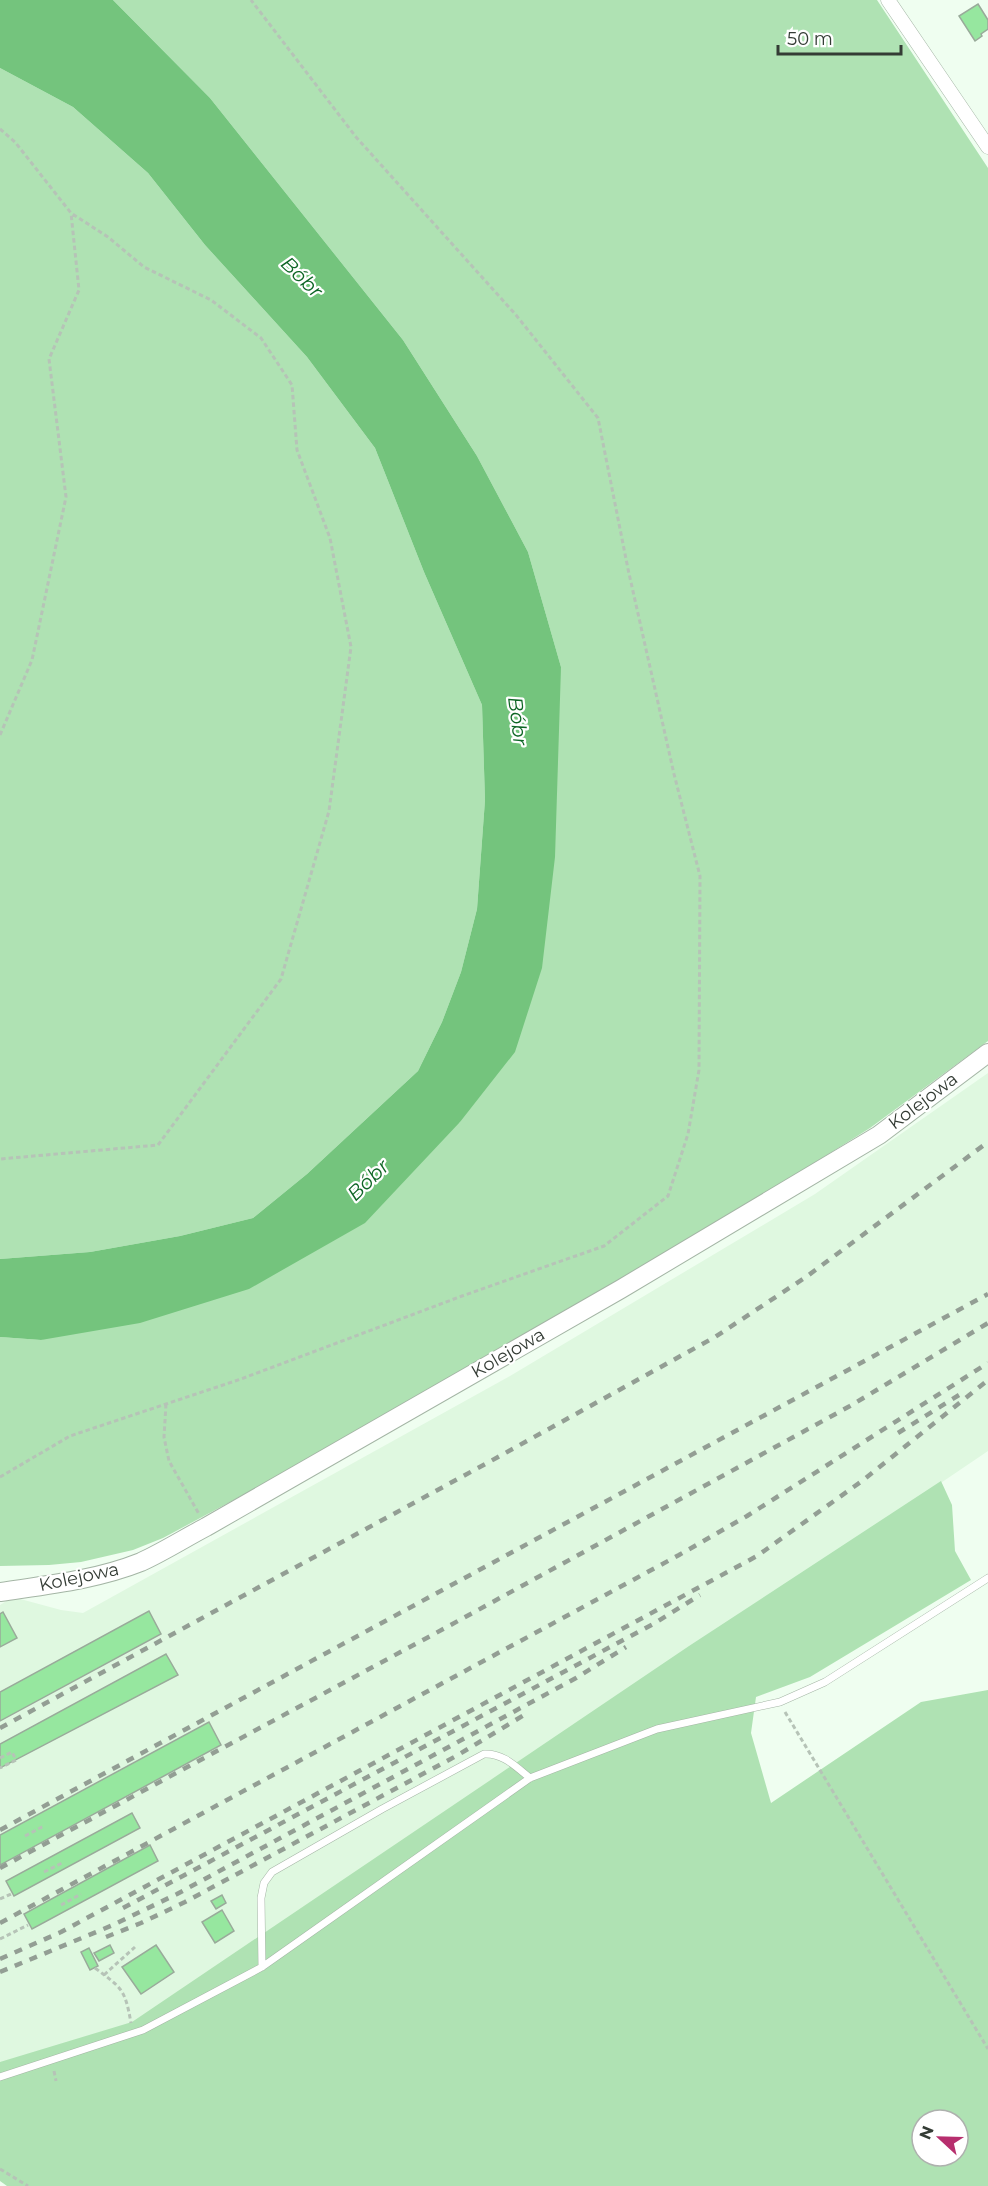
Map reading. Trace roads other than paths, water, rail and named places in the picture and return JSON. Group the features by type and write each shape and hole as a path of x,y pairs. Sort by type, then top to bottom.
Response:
{"street":[{"path":"888,0 988,147"},
{"name":"Kolejowa","path":"0,1592 87,1578 114,1571 141,1562 206,1527 631,1283 879,1135 988,1053"}],"lane":[{"path":"0,2077 133,2033 206,1998 262,1967 530,1778 657,1729 780,1702 825,1682 988,1578"},
{"path":"262,1967 261,1898 264,1883 272,1872 381,1809 484,1754 495,1754 504,1758 530,1778"}],"water":[{"name":"Bóbr","path":"0,0 113,0 210,98 403,340 477,456 528,552 561,667 555,857 542,968 515,1052 460,1122 365,1223 249,1289 140,1323 41,1340 0,1337 0,1259 90,1252 180,1236 253,1218 307,1174 418,1071 442,1022 461,972 477,909 485,800 482,705 424,572 375,448 307,357 205,245 148,173 73,107 0,68"}],"railway":[{"path":"0,1728 715,1337 806,1277 988,1142"},
{"path":"0,1830 988,1294"},
{"path":"0,1868 850,1406 988,1323"},
{"path":"0,1923 679,1555 747,1516 988,1363"},
{"path":"0,1959 61,1932 757,1556 862,1481 988,1380"},
{"path":"898,1433 959,1395"},
{"path":"123,1908 655,1623 700,1595"},
{"path":"0,1972 113,1925 177,1894 576,1678 626,1647"},
{"path":"106,1937 185,1902 458,1755 529,1712"}]}
